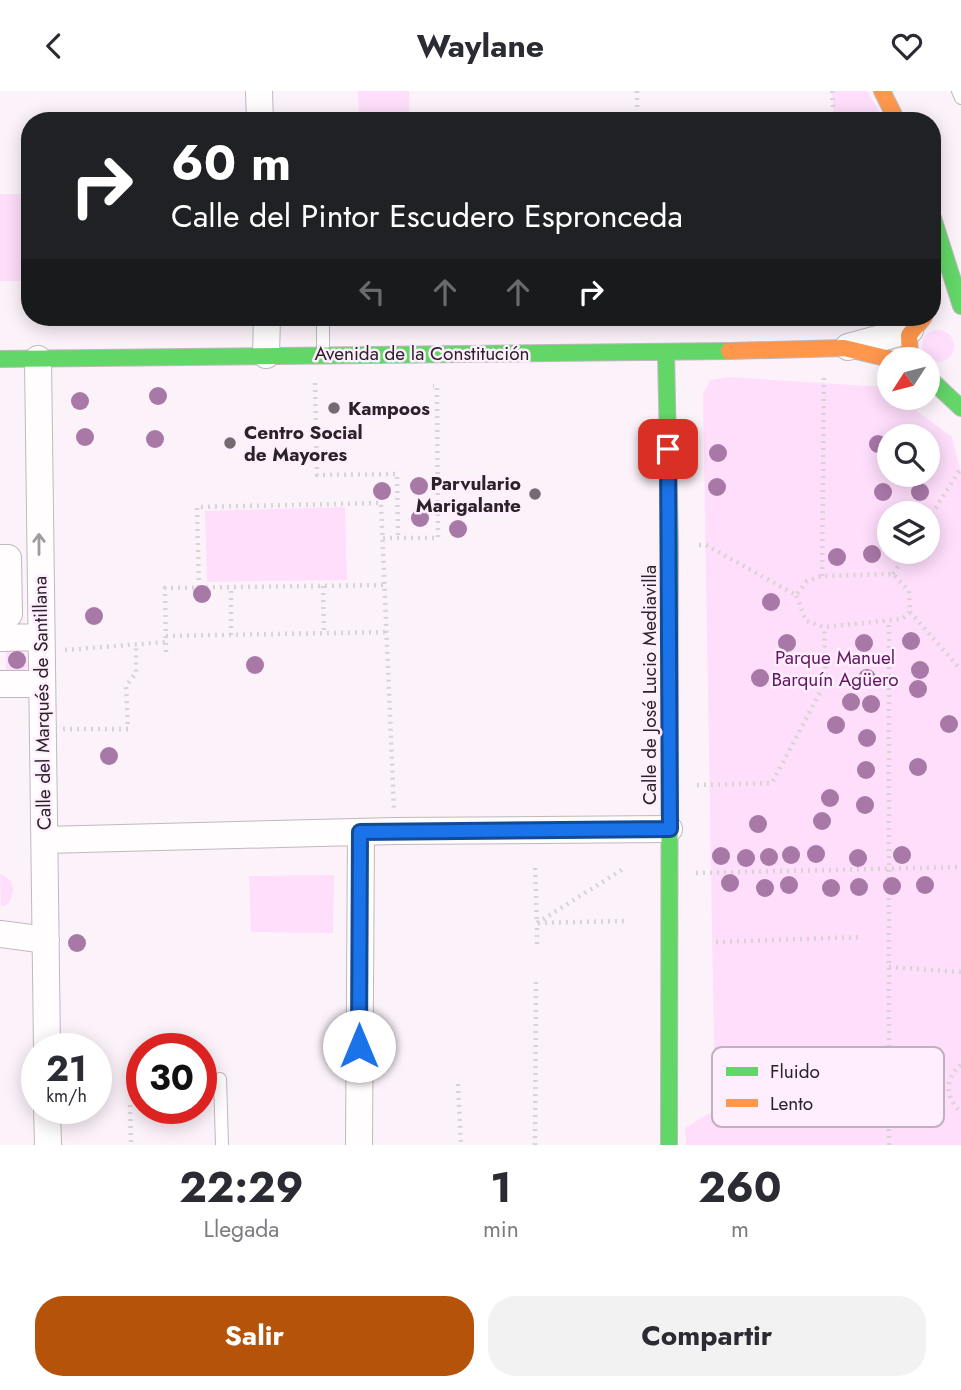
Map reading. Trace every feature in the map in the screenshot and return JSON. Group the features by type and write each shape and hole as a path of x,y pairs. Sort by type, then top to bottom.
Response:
{"street":[{"path":"259,91 260,112"},
{"path":"882,91 892,112"},
{"path":"941,249 949,313"},
{"path":"266,355 267,326"},
{"name":"Avenida de la Constitución","path":"834,348 902,326"},
{"path":"908,347 907,339 916,326"},
{"name":"Avenida de la Constitución","path":"0,359 834,348 877,356"},
{"name":"Calle de José Lucio Mediavilla","path":"666,352 670,545 669,1145"},
{"name":"Calle del Marqués de Santillana","path":"38,359 39,645 46,840 47,1033"},
{"path":"940,377 947,377"},
{"path":"940,388 961,408"},
{"path":"0,558 8,558 9,614 0,614"},
{"path":"0,638 39,645"},
{"path":"0,684 40,684"},
{"path":"46,840 360,832 670,829"},
{"path":"359,1145 360,832"},
{"path":"0,933 47,940"},
{"path":"47,1124 48,1145"}],"lane":[{"path":"958,91 961,98"},
{"path":"319,354 322,326"},
{"path":"220,1079 222,1145"}],"path":[{"path":"637,91 637,112"},
{"path":"832,91 833,112"},
{"path":"822,576 834,348"},
{"path":"319,354 317,475 397,474 398,537"},
{"path":"383,538 438,538 437,386 429,386"},
{"path":"940,501 961,468"},
{"path":"199,587 197,507 381,503 394,814"},
{"path":"670,545 706,545 796,595 806,621 824,627 902,619 910,612"},
{"path":"893,574 900,564"},
{"path":"796,595 807,581 822,576 893,574 909,591 910,612 961,670"},
{"path":"166,652 165,588 386,585"},
{"path":"231,586 231,635"},
{"path":"323,586 324,633"},
{"path":"889,621 889,1047"},
{"path":"693,785 772,783 826,681 824,627"},
{"path":"39,645 136,644 166,639 231,635 388,632"},
{"path":"42,729 128,729 126,686 136,673 136,644"},
{"path":"693,873 961,867"},
{"path":"535,868 537,944"},
{"path":"537,923 622,869"},
{"path":"537,923 625,921"},
{"path":"716,942 862,937"},
{"path":"888,967 961,972"},
{"path":"535,1145 536,982"},
{"path":"961,1065 953,1072 948,1087 953,1104 961,1112"},
{"path":"458,1084 461,1145"},
{"path":"944,1087 948,1087"},
{"path":"130,1124 131,1145"},
{"path":"889,1127 889,1145"}],"green space":[{"path":"358,91 409,91 409,112 359,112"},
{"path":"832,91 867,91 880,112 833,112"},
{"path":"0,194 21,194 21,281 0,281"},
{"path":"938,330 949,335 952,352 949,357 940,361 940,347 922,346 927,335"},
{"name":"Parque Manuel Barquín Agüero","path":"728,377 877,387 877,410 916,410 934,424 877,424 877,487 940,487 940,428 952,437 961,473 961,1145 686,1145 685,1128 712,1112 712,1127 944,1127 944,1047 714,1047 703,394 710,380"},
{"path":"345,507 347,580 207,582 205,511"},
{"path":"6,649 26,653 28,667 24,671 6,675"},
{"path":"0,874 11,882 13,889 9,903 1,907"},
{"path":"334,875 333,933 251,932 249,876"}],"traffic: fast":[{"path":"941,243 961,306"},
{"path":"0,359 729,351"},
{"path":"666,352 670,545 669,1145"},
{"path":"940,388 961,408"}],"traffic: slow":[{"path":"882,91 892,112"},
{"path":"910,347 909,335 916,326"},
{"path":"729,351 844,348 877,356"}],"place":[{"name":"Kampoos","path":"334,408"},
{"name":"Centro Social de Mayores","path":"230,443"},
{"name":"Parvulario Marigalante","path":"535,494"}],"route":[{"path":"359,1046 360,832 670,829 668,449"}]}
